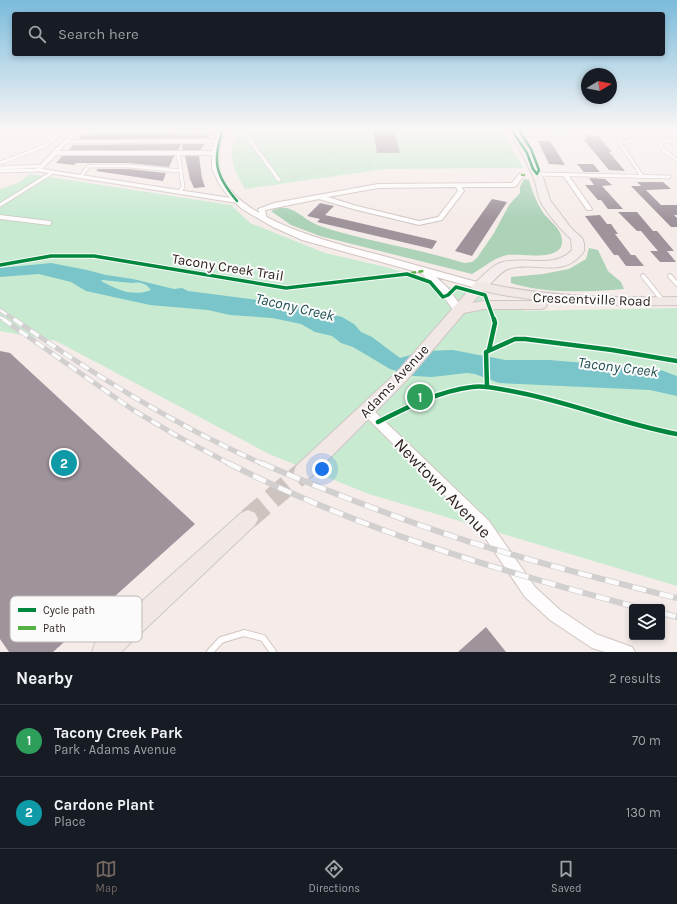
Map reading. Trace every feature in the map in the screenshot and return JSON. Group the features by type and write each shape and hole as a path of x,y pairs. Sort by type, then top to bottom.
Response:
{"highway":[{"name":"Crescentville Road","path":"480,286 514,294 546,299 578,301 677,301"},
{"name":"Adams Avenue","path":"303,472 402,376 480,286"},
{"path":"459,310 484,305 578,305 648,302"},
{"path":"142,617 248,519"},
{"path":"104,652 115,642"}],"main road":[{"path":"480,286 499,268 512,264 533,263 547,266 557,264 575,256 578,251 578,243 573,234 567,230 545,200 537,174 533,170 529,159"}],"street":[{"path":"48,159 40,168 52,172 80,177 237,201"},
{"name":"Crescentville Road","path":"215,159 216,169 225,187 237,201 284,229 305,238 480,286"},
{"path":"264,218 261,209 319,196 378,186 514,186 523,175 537,174"},
{"path":"565,174 589,209"},
{"path":"319,196 355,208 419,223 440,219 461,190 458,186"},
{"path":"424,271 443,289 459,310"},
{"name":"Newtown Avenue","path":"367,411 484,525 530,592 555,615 592,640 627,652"}],"lane":[{"path":"10,159 10,164 13,167"},
{"path":"179,159 183,187 179,192"},
{"path":"264,159 278,179"},
{"path":"631,159 642,176"},
{"path":"80,177 89,166 129,166 180,170"},
{"path":"0,168 40,168"},
{"path":"0,171 40,168"},
{"path":"0,205 52,172"},
{"path":"537,174 669,177"},
{"path":"0,217 49,223"},
{"path":"642,276 663,301"},
{"path":"670,276 677,284"},
{"path":"210,652 221,640 244,633 263,638 273,652"}],"path":[{"path":"319,168 325,159"},
{"path":"278,179 306,173 319,168 370,168 369,162 372,159"},
{"path":"489,308 495,323 489,350"}],"green space":[{"path":"518,159 523,168 384,169 245,189 236,173 232,160"},
{"path":"30,174 231,205 250,223 325,253 390,268 525,311 677,308 677,586 369,494 269,454 56,341 0,331 0,189 18,183"},
{"path":"524,179 529,180 534,196 542,211 560,232 562,244 558,250 552,254 503,256 472,274 320,236 291,225 271,211 278,208 291,209 320,226 338,232 464,263 472,262 477,258 494,233 509,205 520,193 520,187"},
{"path":"589,248 598,250 608,271 621,282 624,289 596,291 552,291 524,287 511,283 511,277 543,274 569,269 586,259"}],"water":[{"name":"Tacony Creek","path":"51,263 106,275 133,279 174,289 182,288 188,291 297,305 342,317 354,324 361,332 372,337 400,358 425,351 453,350 505,360 549,360 658,369 677,376 677,396 650,390 499,383 475,374 467,373 432,377 413,376 390,369 353,347 341,343 332,336 315,332 301,324 272,318 230,315 208,310 150,305 86,291 71,282 39,274 0,277 0,268","holes":["101,281 138,282 147,286 151,290 138,293 125,292"]}],"building":[{"path":"59,159 172,159 169,167 129,163 76,163 74,165 56,163"},
{"path":"186,159 199,159 205,187 194,188 190,179"},
{"path":"547,159 562,159 565,165 549,164"},
{"path":"600,159 615,159 625,171 609,170"},
{"path":"577,164 593,164 600,172 584,172"},
{"path":"98,169 129,169 166,173 163,181 96,171"},
{"path":"589,178 605,179 612,185 602,186 623,209 608,209 601,200 598,200 585,185 594,185"},
{"path":"637,182 663,182 671,189 646,190 661,205 677,205 677,215 674,215 677,218 677,227 671,227 631,186 641,186"},
{"path":"492,199 507,202 472,256 455,251"},
{"path":"320,203 334,206 325,215 437,241 432,249 317,222 320,219 307,216"},
{"path":"618,212 637,212 653,231 657,231 674,251 658,251 641,231 637,231"},
{"path":"600,215 607,224 611,224 618,234 615,234 631,255 635,255 644,266 626,266 618,255 614,255 585,216"},
{"path":"650,251 667,251 676,262 660,262"},
{"path":"0,351 10,353 195,524 115,596 10,596 10,642 64,642 53,652 9,652 0,639"},
{"path":"486,627 506,652 458,652"}],"tunnel":[{"path":"248,519 303,472"}],"railway":[{"path":"0,310 15,320"},
{"path":"0,317 5,320"},
{"path":"3,319 133,410 179,437 229,464"},
{"path":"14,319 135,398 198,433 263,464"},
{"path":"261,463 364,505 470,542 573,572 677,598"},
{"path":"229,464 277,487 377,528 480,563 629,605"},
{"path":"665,614 677,617"}],"marked path":[{"path":"411,273 424,271"}],"cycle path":[{"path":"216,159 216,168 223,183 237,201"},
{"path":"529,159 533,169 537,174 539,170 535,159"},
{"name":"Tacony Creek Trail","path":"0,265 51,256 94,256 286,288 407,274 430,282 443,297 448,295 456,287 485,295 495,323 489,350"},
{"path":"487,387 486,352 515,339 612,350 677,361"},
{"path":"378,422 435,396 460,389 483,387 517,392 554,400 677,434"}],"place":[{"name":"Tacony Creek Park","path":"420,397"},
{"name":"Cardone Plant","path":"64,463"}]}
